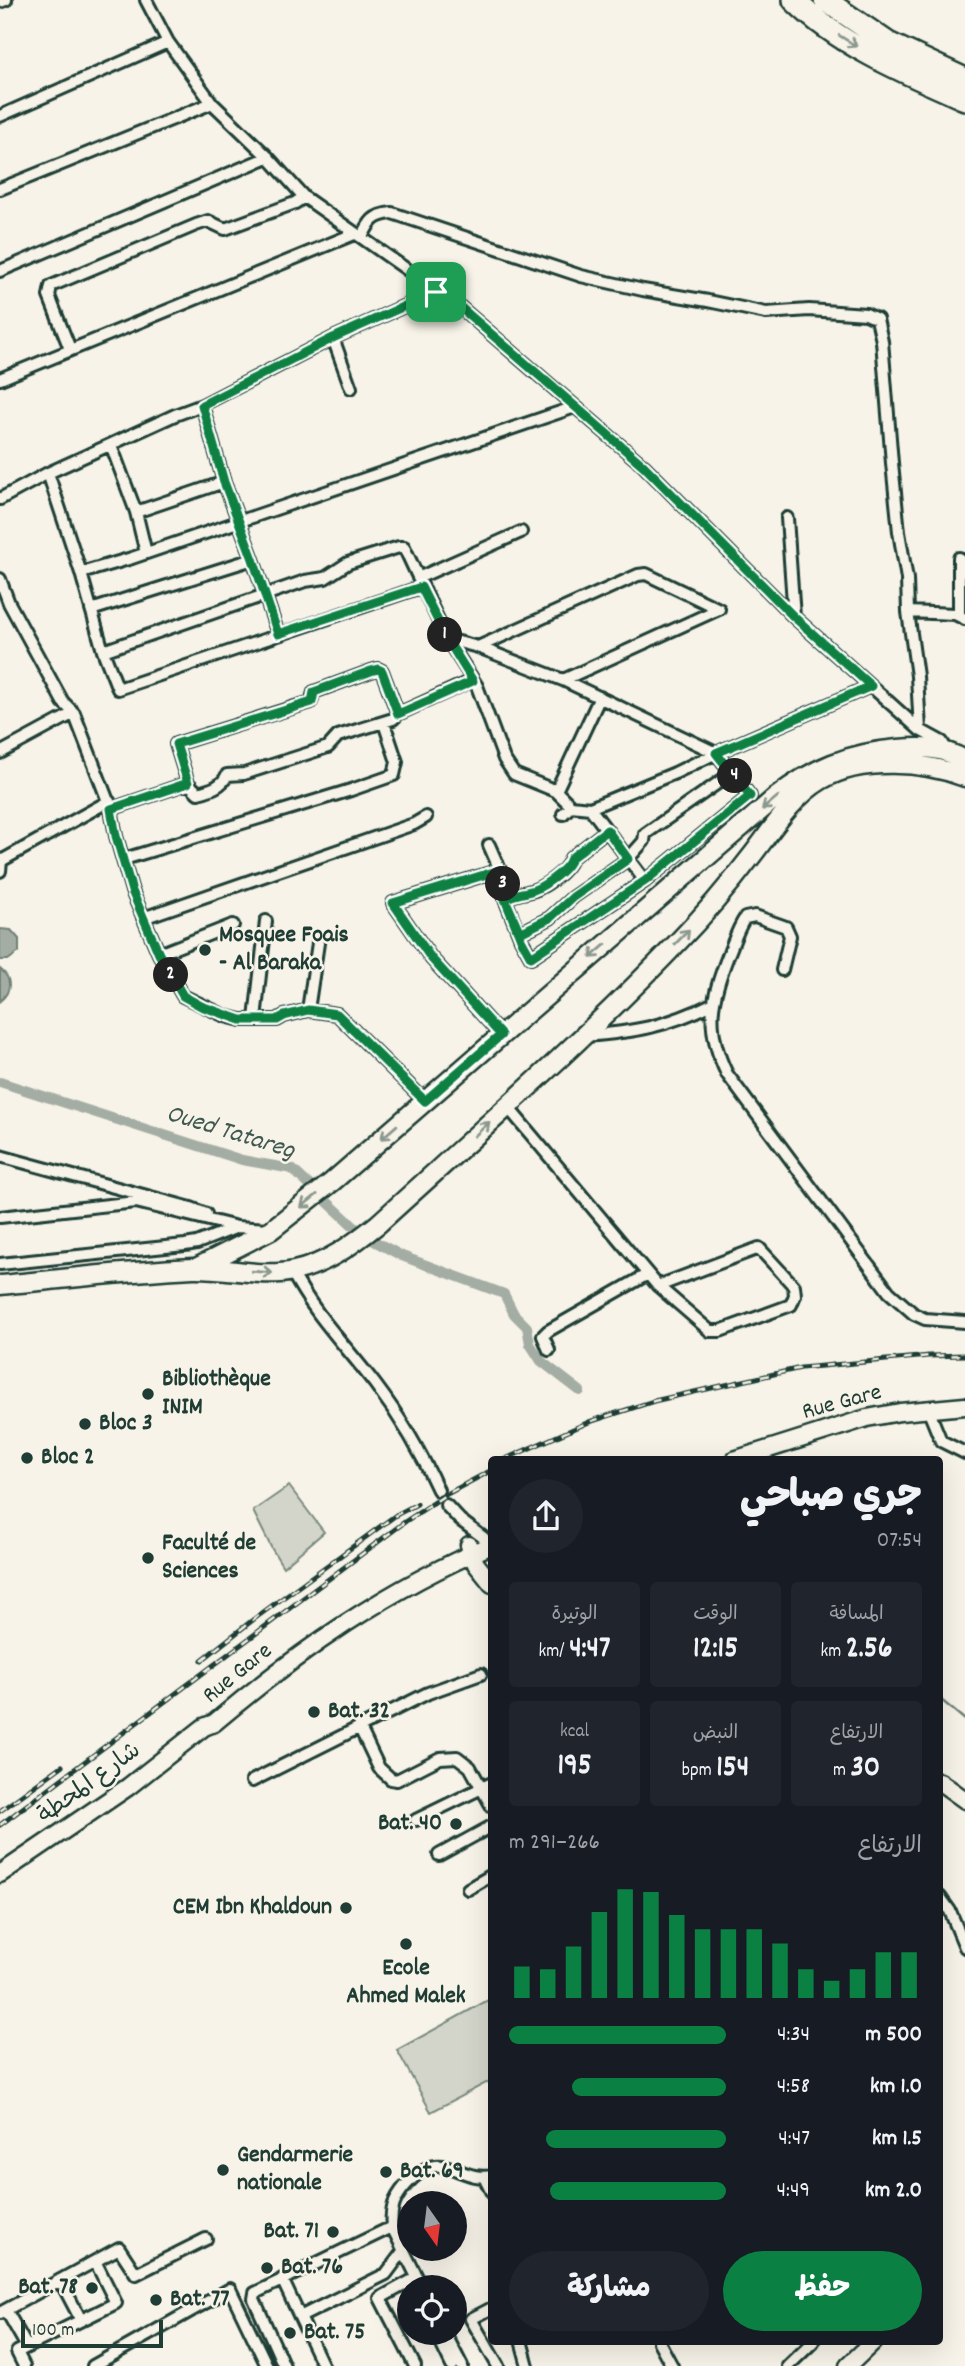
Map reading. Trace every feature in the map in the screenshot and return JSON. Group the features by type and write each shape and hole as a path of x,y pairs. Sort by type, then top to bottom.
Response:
{"highway":[{"path":"794,0 806,12 850,42 965,99"},
{"path":"825,0 888,43 965,79"}],"main road":[{"path":"921,739 921,768"},
{"path":"194,1268 271,1230 332,1182 791,786 821,767 921,739 965,760"},
{"path":"941,771 947,759 947,751"},
{"path":"0,1285 194,1268 292,1272 350,1247 582,1037 706,912 783,815 807,790 835,773 865,765 893,764 965,777"},
{"name":"Rue Gare","path":"747,1456 867,1418 965,1406"},
{"name":"Rue Gare","path":"768,1456 870,1424 930,1414 965,1412"},
{"path":"482,1544 488,1571"},
{"name":"Rue Gare","path":"204,1727 214,1723 292,1659 337,1627 482,1544"},
{"name":"Rue Gare","path":"204,1727 210,1718 241,1692 332,1623 482,1544"},
{"path":"450,1564 488,1575"},
{"name":"شارع المحطة","path":"0,1874 128,1787 204,1727"},
{"path":"943,1784 965,1800"},
{"path":"848,2366 870,2345"}],"street":[{"path":"0,2 6,0"},
{"path":"146,0 168,42 212,103 268,157 304,197 460,307 644,466 794,617 871,686 921,739"},
{"path":"0,116 168,42"},
{"path":"0,189 212,103"},
{"path":"0,271 268,157"},
{"path":"70,349 49,296 51,286 208,220 225,229 295,203 304,197"},
{"path":"0,379 358,235 371,219 379,214 392,213 581,276 643,290 708,300 766,313 808,310 873,315 880,324 882,341 899,532 907,579 908,612 917,676 921,739"},
{"path":"0,499 48,473 202,405 333,338 436,292"},
{"path":"333,338 351,388"},
{"path":"202,405 224,482 278,634"},
{"path":"81,573 575,407"},
{"path":"111,445 136,512 146,553"},
{"path":"48,473 103,651 118,689 420,582 521,532"},
{"path":"136,512 224,482"},
{"path":"788,518 794,617"},
{"path":"103,651 305,581 325,578 348,562 399,547 406,550 447,639 473,681 514,775 556,791 567,810 590,808 871,686"},
{"path":"908,612 962,617 959,558"},
{"path":"91,610 253,559"},
{"path":"478,647 638,575 646,574 719,609 564,680"},
{"path":"0,579 4,604 63,702 74,713 110,805 132,891 159,954 183,996 225,1016 241,1020 277,1020 308,1010 337,1014 425,1101"},
{"path":"447,639 478,647 564,680 716,753 750,796 645,881 531,957 505,899 500,870 489,845"},
{"path":"398,714 382,671 378,669 314,692 312,702 176,744 188,783 198,793 222,783 227,775 244,774 328,747 338,736 384,723 398,714 473,681"},
{"path":"556,791 600,697"},
{"path":"0,753 74,713"},
{"path":"124,859 394,775 397,762 384,723"},
{"path":"520,933 550,918 573,897 628,859 644,841 645,834 732,773"},
{"path":"0,871 1,861 110,805 188,783"},
{"path":"590,808 645,881"},
{"path":"143,918 414,824 426,817"},
{"path":"505,899 517,892 529,892 563,871 571,858 607,830"},
{"path":"500,870 393,903 431,958 501,1035"},
{"path":"782,970 789,936 786,927 748,916 743,920 727,958 712,1004 713,1038 727,1074 889,1292 914,1314 925,1318 965,1322"},
{"path":"255,1019 266,922"},
{"path":"159,954 233,925"},
{"path":"308,1010 318,943"},
{"path":"582,1037 655,1027 712,1004"},
{"path":"507,1107 658,1286 710,1331 720,1331 791,1306 795,1295 794,1286 759,1248 658,1286"},
{"path":"0,1156 191,1208 217,1222"},
{"path":"0,1217 136,1202 237,1227 271,1230"},
{"path":"0,1264 185,1245 237,1227"},
{"path":"292,1272 313,1309 374,1383 404,1425 438,1490"},
{"path":"549,1350 543,1336 548,1331 648,1274"},
{"path":"930,1414 942,1441 965,1453"},
{"path":"446,1505 482,1544"},
{"path":"252,1781 428,1693 481,1674"},
{"path":"359,1726 379,1768 391,1779 397,1780 449,1756 465,1760 487,1786 416,1820"},
{"path":"439,1856 488,1828"},
{"path":"468,1889 488,1877"},
{"path":"943,1901 965,1947"},
{"path":"397,2237 392,2227 393,2204 412,2178 425,2169 451,2166 488,2176"},
{"path":"284,2366 253,2298 255,2293 392,2227"},
{"path":"27,2347 3,2311 119,2248 136,2274 206,2239"},
{"path":"300,2317 386,2274 397,2259"},
{"path":"24,2366 17,2352 116,2303 95,2261"},
{"path":"282,2279 323,2366"},
{"path":"60,2280 81,2320"},
{"path":"93,2366 230,2289 267,2366"},
{"path":"397,2289 380,2298 397,2331"},
{"path":"488,2310 471,2319 498,2366"},
{"path":"404,2345 415,2366"},
{"path":"442,2345 452,2366"},
{"path":"451,2345 462,2366"},
{"path":"521,2345 528,2366"},
{"path":"661,2345 672,2366"},
{"path":"788,2366 810,2345"}],"shaded area":[{"path":"0,929 11,930 19,939 19,952 8,960 0,960"},
{"path":"0,969 7,976 9,985 7,993 0,1001"},
{"path":"289,1486 324,1532 283,1567 253,1511"},
{"path":"488,2000 488,2082 431,2112 397,2050"}],"waterway":[{"name":"Oued Tatareg","path":"0,1082 242,1160 292,1169 363,1235 402,1256 504,1294 514,1314 527,1327 530,1344 541,1361 580,1391"},
{"name":"Oued Tatareg","path":"943,1702 965,1720"}],"railway":[{"path":"512,1456 589,1422 654,1401 801,1368 965,1355"},
{"path":"0,1825 406,1521 447,1494 488,1472"},
{"path":"202,1660 396,1515 417,1504"},
{"path":"0,1811 62,1766"}],"place":[{"name":"Mosquee Foais - Al Baraka","path":"205,950"},
{"name":"Bibliothèque INIM","path":"148,1394"},
{"name":"Bloc 3","path":"85,1424"},
{"name":"Bloc 2","path":"27,1458"},
{"name":"Faculté de Sciences","path":"148,1558"},
{"name":"Bat. 32","path":"314,1712"},
{"name":"Bat. 40","path":"456,1824"},
{"name":"CEM Ibn Khaldoun","path":"346,1908"},
{"name":"Ecole Ahmed Malek","path":"406,1944"},
{"name":"Gendarmerie nationale","path":"223,2170"},
{"name":"Bat. 69","path":"386,2172"},
{"name":"Bat. 71","path":"333,2232"},
{"name":"Bat. 76","path":"267,2268"},
{"name":"Bat. 78","path":"92,2288"},
{"name":"Bat. 77","path":"156,2300"},
{"name":"Bat. 75","path":"290,2333"}],"route":[{"path":"436,292 333,338 202,405 224,482 278,634 421,587 447,639 473,681 398,714 382,671 371,671 314,692 312,702 176,744 188,783 111,809 132,891 159,954 183,996 225,1016 241,1020 277,1020 308,1010 337,1014 425,1101 501,1035 431,958 393,903 500,870 505,899 520,933 550,918 573,897 628,859 607,830 571,858 563,871 529,892 517,892 505,899 521,939 531,957 645,881 750,796 716,753 871,686 794,617 644,466 460,307 436,292"}]}
